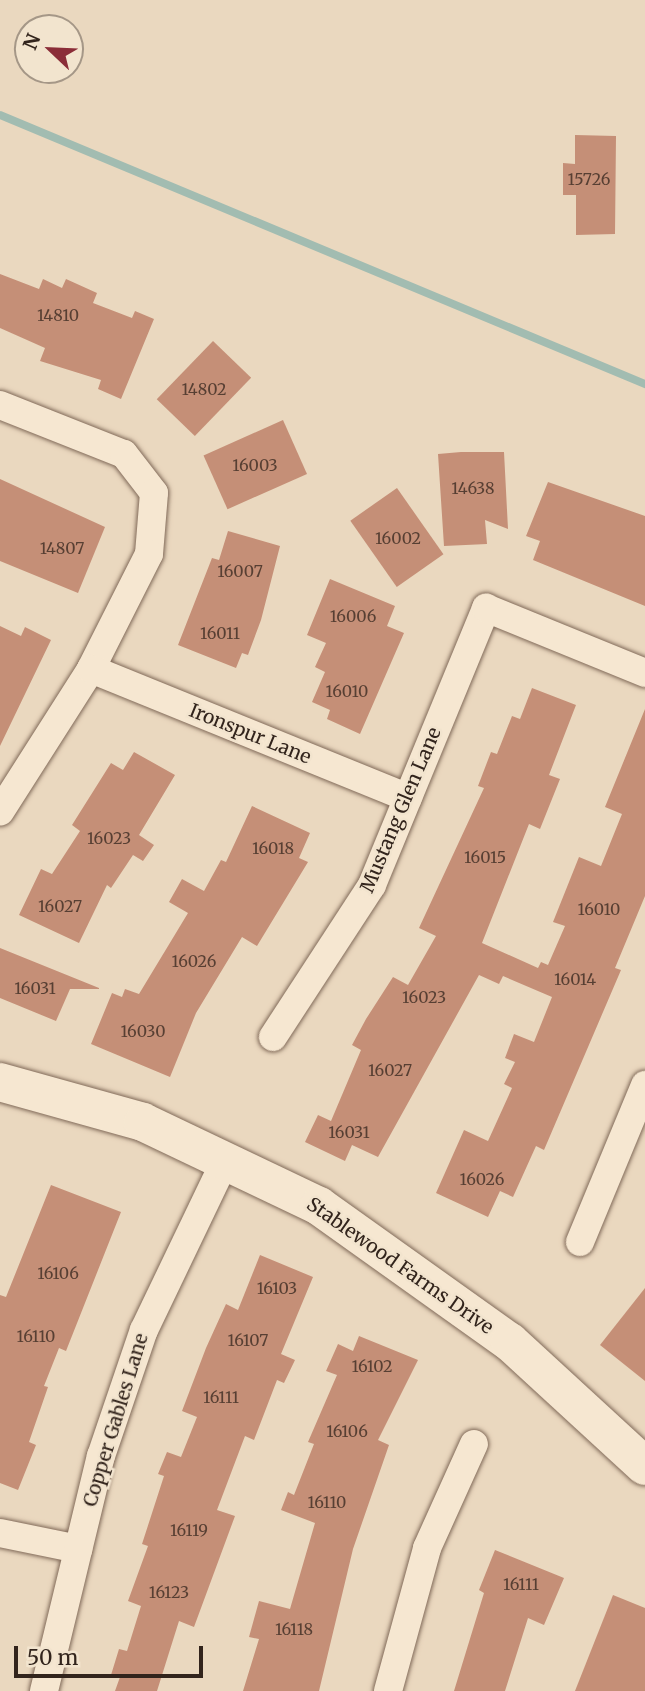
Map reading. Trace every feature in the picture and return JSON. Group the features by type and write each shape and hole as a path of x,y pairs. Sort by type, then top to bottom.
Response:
{"street":[{"path":"0,405 124,454 154,493 149,554 92,669 4,797"},
{"name":"Mustang Glen Lane","path":"273,1037 372,885 486,608 645,673"},
{"name":"Ironspur Lane","path":"92,669 408,798"},
{"name":"Stablewood Farms Drive","path":"0,1082 143,1122 319,1206 510,1342 645,1466"},
{"path":"580,1242 645,1085"},
{"name":"Copper Gables Lane","path":"44,1691 78,1549 144,1330 225,1161"},
{"path":"388,1691 427,1548 474,1444"},
{"path":"0,1533 78,1549"}],"building":[{"path":"575,135 616,136 615,234 576,235 576,195 563,195 563,163 575,164"},
{"path":"0,274 39,289 43,279 62,288 66,279 97,293 93,303 132,318 135,311 154,319 121,399 98,389 101,380 40,361 45,348 0,328"},
{"path":"213,341 251,378 195,436 157,399"},
{"path":"283,420 307,474 228,509 204,455"},
{"path":"504,452 508,529 485,520 487,544 444,546 438,454"},
{"path":"0,479 105,527 78,593 0,561"},
{"path":"548,482 645,516 645,606 533,560 540,541 526,536"},
{"path":"397,488 443,554 397,587 350,521"},
{"path":"228,531 280,546 261,620 248,655 242,653 236,668 178,645 212,558 219,560"},
{"path":"330,579 395,606 387,626 404,633 360,734 327,719 330,710 312,702 325,672 315,667 326,643 307,635"},
{"path":"0,626 21,636 25,627 51,640 0,746"},
{"path":"532,688 576,705 549,775 560,779 540,829 529,824 482,943 538,968 541,962 548,965 565,926 553,922 579,857 601,866 622,814 605,807 645,709 645,896 615,968 621,970 544,1150 536,1146 513,1197 500,1191 488,1217 436,1193 464,1130 488,1141 512,1088 504,1084 515,1062 505,1058 514,1034 534,1042 552,997 503,976 499,984 479,975 378,1157 352,1145 345,1161 305,1142 318,1115 331,1121 361,1050 352,1045 366,1019 393,977 408,985 436,936 419,928 484,788 478,786 491,752 497,754 512,716 520,719"},
{"path":"134,752 175,775 139,835 154,845 143,861 133,855 111,888 107,885 79,943 19,915 41,869 52,874 80,831 72,825 111,763 123,770"},
{"path":"252,806 310,833 299,858 308,862 257,946 242,937 196,1013 170,1077 91,1044 112,993 122,997 125,989 139,994 188,913 169,902 182,879 204,891 221,860 226,862"},
{"path":"0,948 99,989 70,989 56,1021 0,998"},
{"path":"51,1185 121,1212 66,1351 59,1348 44,1386 48,1387 29,1442 36,1445 18,1490 0,1483 0,1295 6,1297"},
{"path":"260,1255 313,1277 281,1354 295,1360 284,1383 277,1380 254,1440 245,1436 217,1510 235,1516 194,1627 179,1621 157,1691 115,1691 120,1677 111,1675 119,1649 127,1651 141,1606 128,1601 148,1546 142,1544 164,1476 158,1474 167,1452 181,1457 197,1417 182,1411 206,1348 226,1304 238,1310"},
{"path":"645,1288 645,1381 600,1345"},
{"path":"359,1336 418,1360 378,1440 389,1445 353,1549 319,1691 243,1691 259,1639 249,1637 259,1601 290,1609 315,1523 281,1510 288,1492 294,1495 314,1444 308,1442 337,1375 326,1371 338,1344 353,1351"},
{"path":"495,1550 564,1578 544,1625 528,1618 505,1691 454,1691 484,1593 479,1590"},
{"path":"613,1595 645,1608 645,1691 575,1691"}],"waterway":[{"path":"0,115 645,384"}]}
